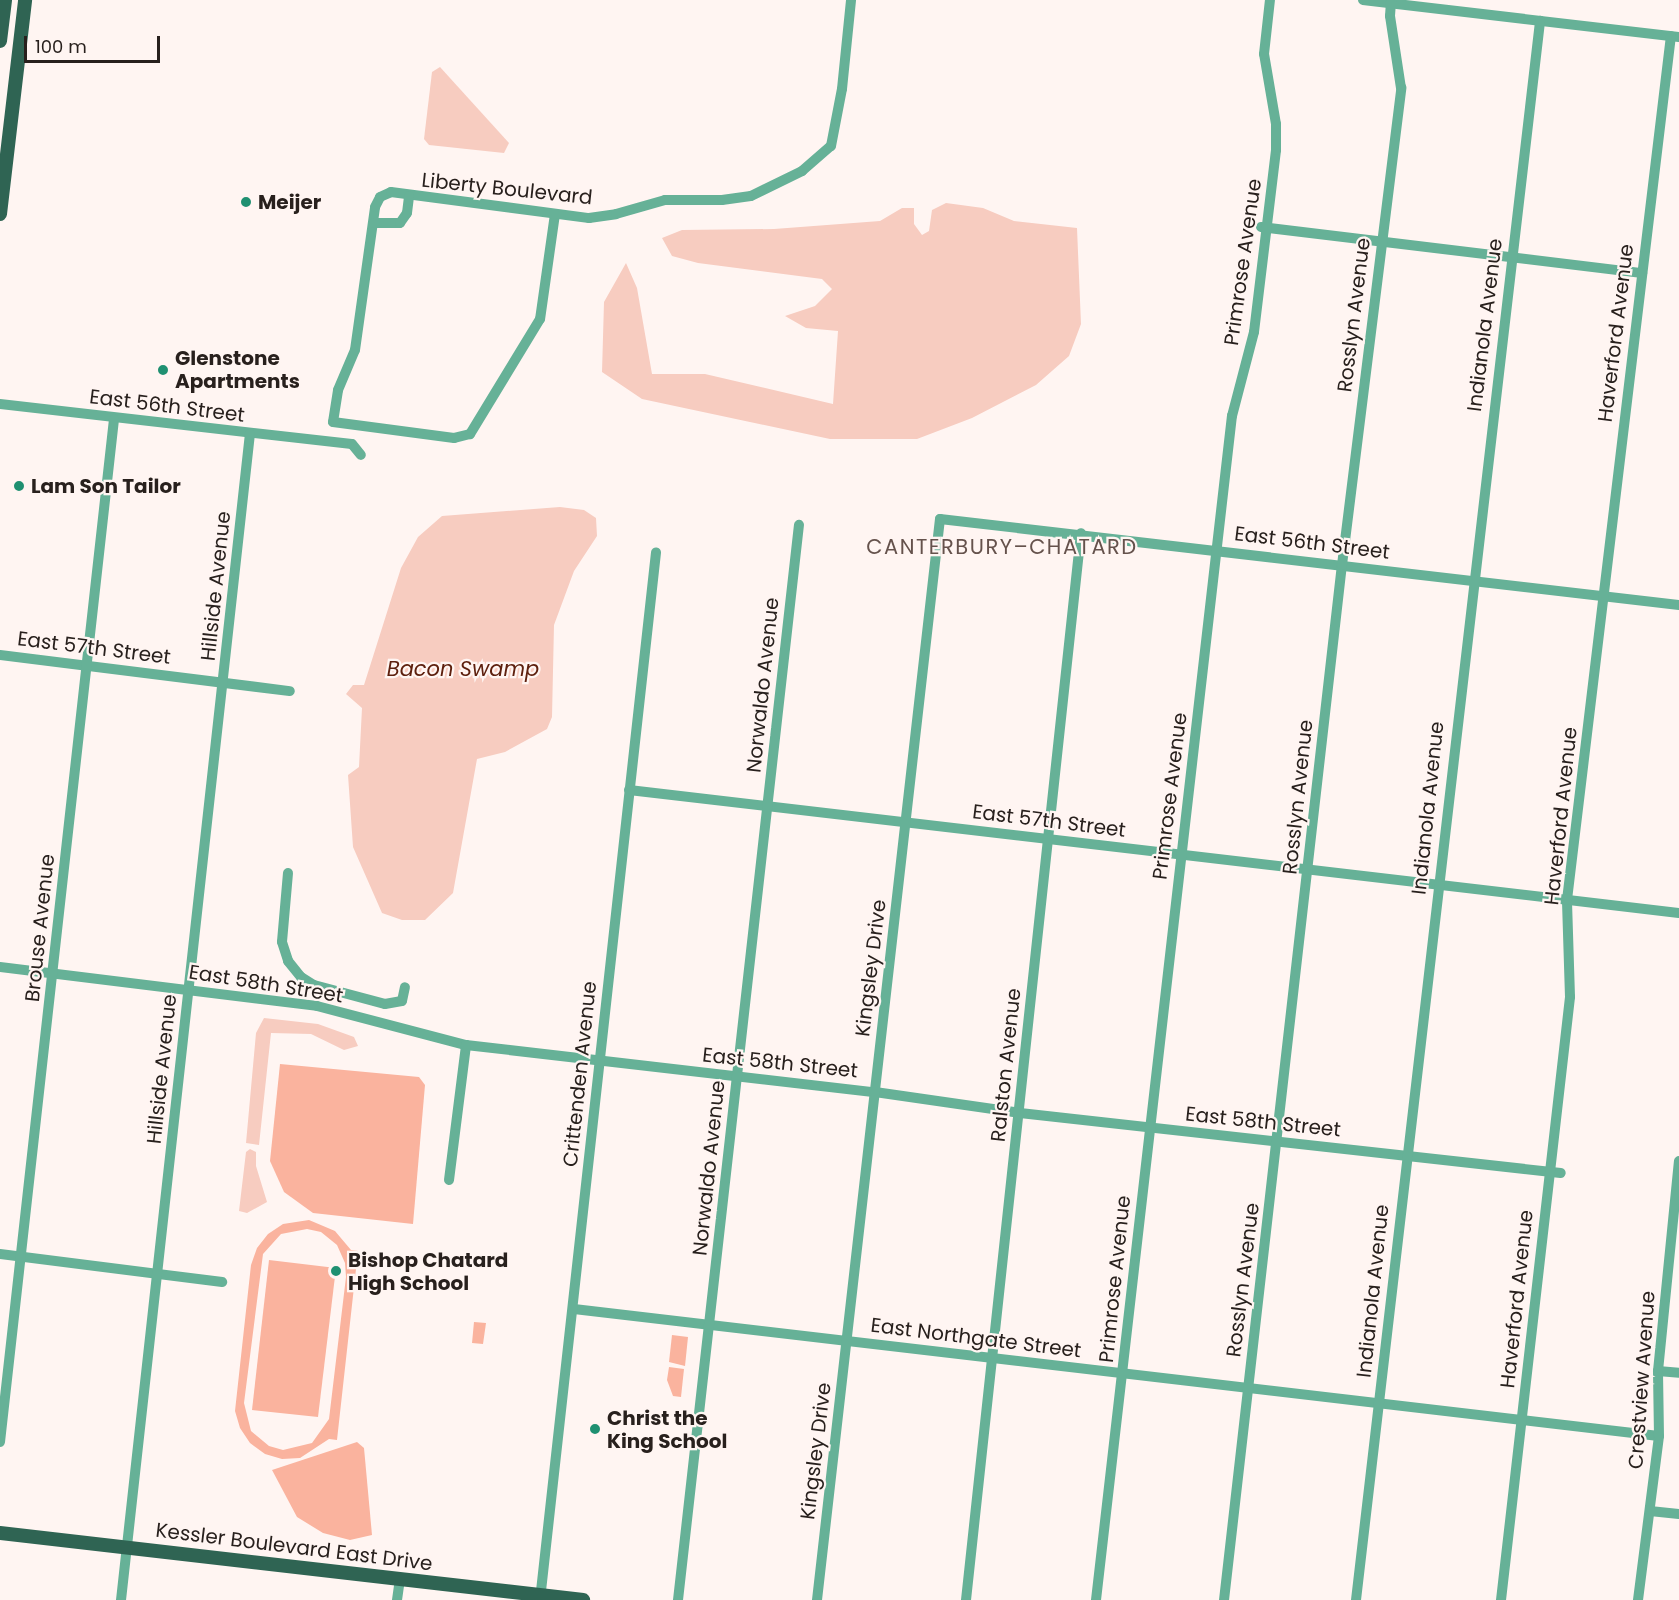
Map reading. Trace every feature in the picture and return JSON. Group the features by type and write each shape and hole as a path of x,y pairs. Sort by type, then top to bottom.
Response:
{"main road":[{"path":"0,42 5,0"},
{"path":"0,214 25,0"},
{"name":"Kessler Boulevard East Drive","path":"0,1533 400,1578 540,1598 583,1600"}],"street":[{"name":"Liberty Boulevard","path":"555,214 540,319 470,434 454,438 333,422 338,390 355,350 376,203 383,195 602,217 665,200 741,199 818,160 835,135 851,0"},
{"name":"Primrose Avenue","path":"1096,1600 1232,416 1254,332 1264,228 1277,137 1264,58 1270,0"},
{"path":"1363,0 1675,36"},
{"name":"Rosslyn Avenue","path":"1224,1600 1342,565 1401,82 1391,2"},
{"name":"Indianola Avenue","path":"1356,1600 1472,581 1540,21"},
{"name":"Haverford Avenue","path":"1501,1600 1555,1172 1571,984 1567,900 1641,273 1675,36"},
{"path":"0,42 19,45"},
{"name":"Liberty Boulevard","path":"374,223 400,223 407,213 409,196"},
{"path":"1264,228 1641,273"},
{"name":"East 56th Street","path":"0,404 114,419 352,444 361,455"},
{"name":"Brouse Avenue","path":"0,1442 114,419"},
{"name":"Hillside Avenue","path":"121,1600 250,434"},
{"name":"East 56th Street","path":"940,519 1081,533 1679,605"},
{"name":"Kingsley Drive","path":"817,1600 940,519"},
{"name":"Norwaldo Avenue","path":"678,1600 799,525"},
{"name":"Ralston Avenue","path":"966,1600 995,1359 1046,839 1081,533"},
{"name":"Crittenden Avenue","path":"540,1598 574,1309 598,1059 656,552"},
{"name":"East 57th Street","path":"0,655 290,691"},
{"name":"East 57th Street","path":"629,790 1679,913"},
{"path":"288,873 283,949 300,977 321,986 390,1004 402,1001 405,987"},
{"name":"East 58th Street","path":"0,967 317,1006 466,1045 875,1092 1020,1113 1555,1172"},
{"path":"317,1006 321,986"},
{"path":"449,1180 466,1045"},
{"name":"Crestview Avenue","path":"1638,1600 1659,1436 1658,1371 1675,1227 1679,1161"},
{"path":"0,1254 222,1282"},
{"name":"East Northgate Street","path":"574,1309 709,1327 1122,1372 1248,1389 1659,1436"},
{"path":"1658,1371 1679,1373"},
{"path":"1650,1511 1679,1514"},
{"path":"397,1600 400,1578"}],"shaded area":[{"path":"280,1064 419,1077 425,1085 413,1224 313,1213 284,1192 270,1161"},
{"path":"309,1220 335,1231 351,1250 358,1251 337,1440 329,1439 300,1458 282,1459 265,1454 250,1443 240,1428 235,1411 251,1265 257,1248 268,1234 283,1224","holes":["307,1229 321,1232 337,1245 345,1263 346,1277 329,1419 312,1443 283,1450 269,1446 251,1431 244,1403 263,1254 281,1234"]},
{"path":"269,1260 336,1268 318,1417 252,1410"},
{"path":"474,1322 486,1323 483,1344 472,1343"},
{"path":"672,1335 688,1337 685,1366 669,1362"},
{"path":"669,1367 684,1369 681,1397 673,1396 667,1380"},
{"path":"357,1442 364,1448 372,1535 350,1540 323,1533 297,1517 272,1470"}],"water":[{"path":"440,67 509,143 504,153 429,145 424,139 432,72"},
{"path":"946,203 983,208 1014,221 1077,228 1081,324 1069,356 1036,385 972,418 917,439 830,439 642,399 602,372 604,302 626,263 637,288 652,374 705,374 833,404 838,331 806,328 785,316 815,306 832,289 822,279 698,263 672,256 662,238 682,230 774,229 880,221 902,208 914,208 914,224 922,235 929,231 932,210"},
{"name":"Bacon Swamp","path":"560,507 584,510 596,518 597,536 574,571 554,625 552,717 547,729 505,752 477,759 453,893 425,920 402,920 382,913 353,847 348,775 359,767 362,708 346,694 353,685 364,685 401,568 418,537 442,516"},
{"path":"264,1018 318,1024 354,1037 358,1046 344,1050 311,1034 271,1033 259,1145 246,1143 256,1033"},
{"path":"250,1149 256,1152 256,1166 267,1202 247,1213 239,1211 246,1152"}],"place":[{"name":"Meijer","path":"246,202"},
{"name":"Glenstone Apartments","path":"163,370"},
{"name":"Lam Son Tailor","path":"19,486"},
{"name":"Bishop Chatard High School","path":"336,1271"},
{"name":"Christ the King School","path":"595,1429"}],"district":[{"name":"CANTERBURY–CHATARD","path":"1002,547"}]}
